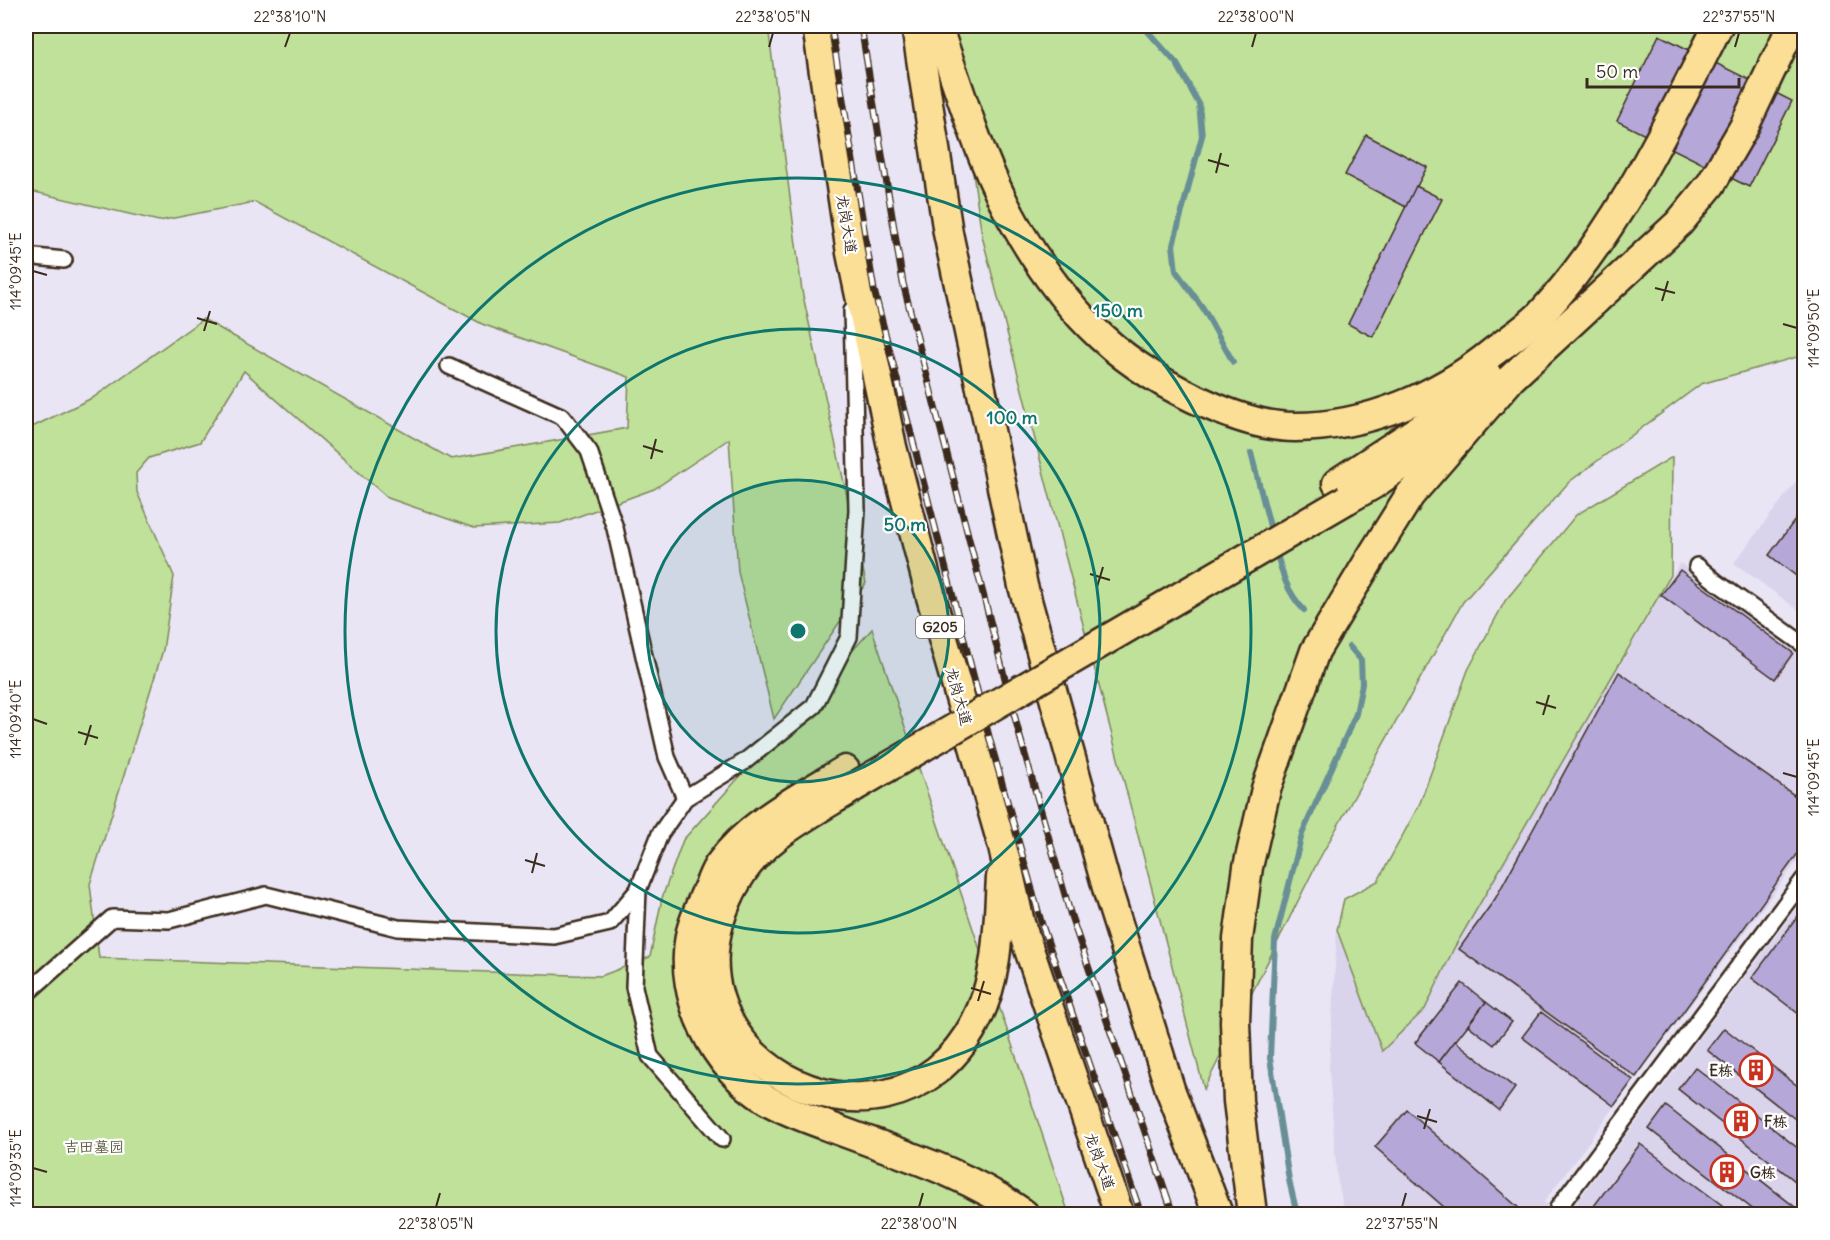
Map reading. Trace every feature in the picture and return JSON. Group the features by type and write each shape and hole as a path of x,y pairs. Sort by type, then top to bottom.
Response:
{"highway":[{"name":"龙岗大道","path":"817,26 851,253 892,447 931,597 1003,848 1020,923 1119,1215"},
{"path":"916,26 948,233 1023,586 1109,895 1170,1089 1218,1215"},
{"path":"937,26 990,172 1021,235 1059,291 1109,346 1149,376 1198,400 1243,419 1295,427 1353,420 1406,404 1453,381 1538,317"},
{"path":"1024,1215 967,1179 798,1115 766,1100 739,1078 713,1046 697,1013 689,976 690,937 718,866 747,834 784,807 850,778 1341,491 1451,407 1501,361 1574,275 1636,183 1719,26"},
{"path":"1341,491 1374,484 1456,427 1508,382 1679,223 1711,184 1744,127 1792,26"},
{"path":"1252,1215 1238,1101 1235,1010 1238,939 1245,888 1266,789 1316,651 1370,559 1410,495 1508,382"},
{"path":"850,778 759,851 738,879 724,909 714,944 713,974 720,1006 736,1036 758,1059 783,1076 809,1088 862,1097 889,1095 915,1086 939,1068 962,1045 976,1021 990,987 995,959 1003,848"}],"street":[{"path":"26,994 112,918 169,920 266,895 398,928 554,936 610,923 638,890 660,834 685,798 744,762 814,706 849,637 857,510 851,253"},
{"path":"26,256 64,260"},
{"path":"449,366 563,417 589,451 615,528 667,757 685,798"},
{"path":"1697,566 1714,582 1804,645"},
{"path":"1566,1215 1558,1208 1804,879"},
{"path":"638,890 634,987 650,1056 722,1139"}],"shaded area":[{"path":"1804,471 1804,614 1734,563"},
{"path":"1680,563 1804,657 1804,852 1544,1202 1557,1214 1345,1214 1337,1177 1329,1069 1337,930 1381,1050 1425,1009 1454,948"},
{"path":"1804,898 1804,1214 1583,1214 1573,1207"}],"green space":[{"name":"吉田墓园","path":"26,26 768,26 802,291 866,583 774,719 738,572 729,439 654,489 560,523 474,528 388,498 244,371 200,442 149,458 136,473 137,492 174,576 163,650 90,884 99,958 601,976 650,957 662,898 683,840 872,629 1069,1214 26,1214 26,430 94,397 203,319 451,459 627,428 629,377 482,324 255,202 159,221 26,190"},
{"path":"952,26 1804,26 1804,355 1701,384 1569,482 1463,602 1317,863 1204,1089 982,236"},
{"path":"1672,457 1671,575 1454,948 1425,1009 1382,1051 1337,930 1344,899 1378,881 1420,803 1468,670 1505,601 1576,515"}],"building":[{"path":"1659,35 1792,101 1749,187 1617,121"},
{"path":"1366,135 1427,167 1406,207 1345,175"},
{"path":"1416,186 1442,199 1373,337 1348,324"},
{"path":"1804,508 1804,582 1769,555"},
{"path":"1680,570 1793,653 1775,679 1661,595"},
{"path":"1619,672 1804,802 1804,845 1636,1077 1459,949 1495,899"},
{"path":"1804,780 1804,802 1794,795"},
{"path":"1804,908 1804,1018 1752,978"},
{"path":"1462,983 1486,1002 1439,1062 1415,1043"},
{"path":"1486,1002 1512,1022 1494,1045 1468,1025"},
{"path":"1541,1012 1633,1080 1614,1106 1522,1037"},
{"name":"E栋","path":"1724,1028 1804,1091 1804,1126 1707,1050"},
{"path":"1455,1041 1515,1088 1499,1110 1439,1062"},
{"name":"F栋","path":"1695,1067 1804,1153 1804,1188 1678,1089"},
{"name":"G栋","path":"1666,1106 1804,1214 1759,1214 1649,1129"},
{"path":"1407,1110 1520,1209 1515,1214 1452,1214 1375,1147"},
{"path":"1640,1144 1734,1214 1597,1214 1591,1210"}],"waterway":[{"path":"1143,26 1177,64 1199,104 1202,136 1173,245 1176,271 1203,308 1233,362"},
{"path":"1251,453 1272,534"},
{"path":"1276,550 1286,582 1304,610"},
{"path":"1297,1214 1289,1180 1270,1058 1275,940 1302,834 1356,714 1362,684 1361,660 1349,646"}],"railway":[{"path":"831,26 874,290 991,744 1042,925 1141,1214"},
{"path":"861,26 903,283 1020,737 1071,916 1173,1214"}],"place":[{"name":"E栋","path":"1756,1070"},
{"name":"F栋","path":"1741,1121"},
{"name":"G栋","path":"1727,1172"}]}
